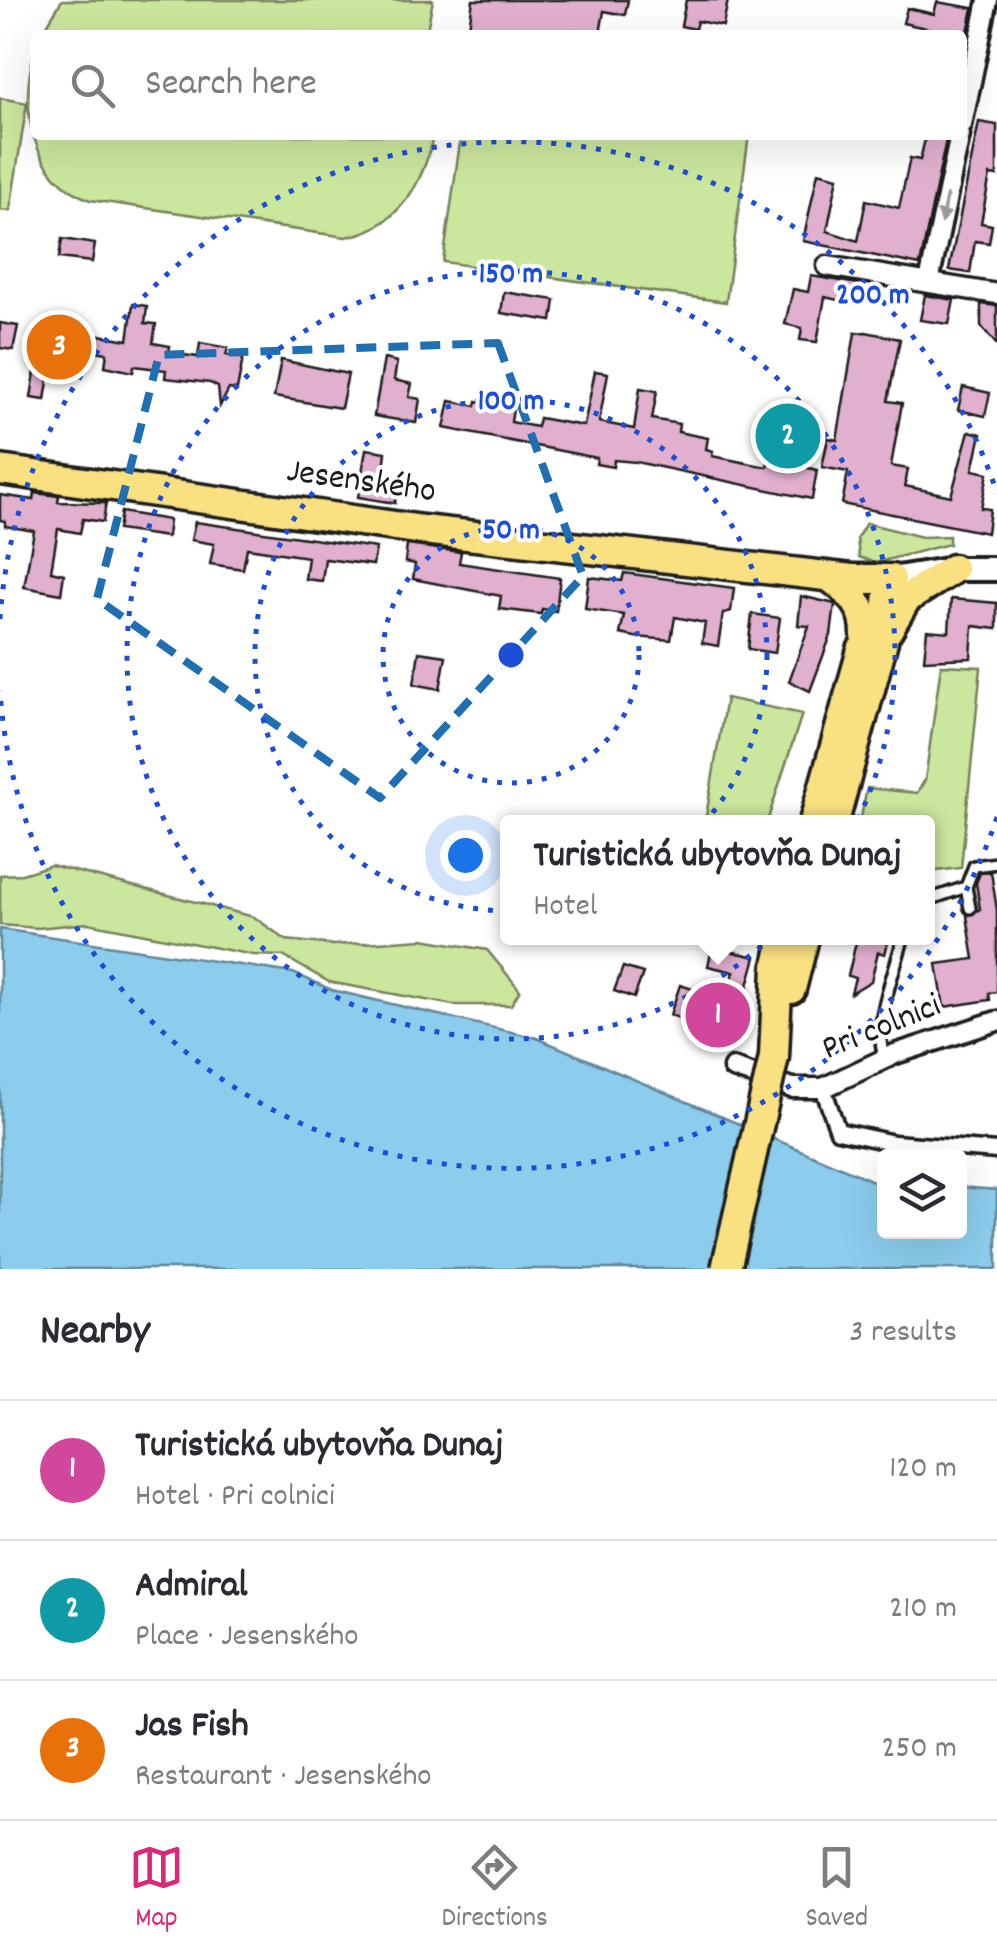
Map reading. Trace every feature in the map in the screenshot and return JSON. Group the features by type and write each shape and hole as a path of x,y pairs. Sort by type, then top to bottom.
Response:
{"main road":[{"name":"Jesenského","path":"0,470 423,530 830,577 889,590"},
{"path":"836,815 874,639 906,599 952,569"},
{"path":"830,577 858,602 874,639"},
{"path":"816,815 889,590"},
{"path":"776,1052 778,966 782,945"},
{"path":"726,1269 802,945"}],"street":[{"path":"967,101 988,0"},
{"path":"929,282 959,140"},
{"path":"827,266 997,294"},
{"path":"889,590 952,569 997,569"},
{"name":"Pri colnici","path":"733,1068 792,1088 823,1088 885,1059 997,1021"},
{"path":"823,1088 838,1131 894,1143 997,1151"}],"lane":[{"path":"970,908 966,887 969,870 997,863"},
{"path":"935,898 966,887"},
{"path":"885,1059 879,1045 901,945"}],"highlighted area":[{"path":"498,343 583,576 380,798 97,599 159,355"}],"green space":[{"path":"62,0 433,0 427,30 44,30"},
{"path":"0,98 27,103 10,211 0,210"},
{"path":"35,140 432,140 423,170 406,201 380,224 346,237 90,200 54,175"},
{"path":"460,140 748,140 726,302 443,262"},
{"path":"866,523 922,537 949,536 949,544 875,563 859,557 857,538"},
{"path":"941,665 981,667 961,868 935,871 935,815 861,815 867,788 917,793 925,780"},
{"path":"726,698 802,714 769,815 706,815"},
{"path":"51,865 254,917 286,940 334,945 423,939 487,950 520,990 511,1005 453,1005 329,982 283,956 253,955 88,923 38,928 0,925 0,875 22,874"}],"water":[{"path":"0,929 293,973 332,990 537,1038 877,1181 877,1239 967,1239 967,1188 997,1190 997,1269 0,1269"}],"building":[{"path":"473,0 628,0 625,15 604,11 601,30 469,30"},
{"path":"686,0 728,0 723,26 697,21 695,29 681,26"},
{"path":"937,2 973,8 967,37 967,30 935,30 903,23 907,8 934,14"},
{"path":"979,122 997,125 997,176 990,175 981,223 992,225 989,243 975,241 970,273 949,270"},
{"path":"925,140 946,140 920,265 803,241 818,172 838,177 827,231 858,241 866,200 899,208 910,158 920,160"},
{"path":"62,239 95,244 92,262 59,258"},
{"path":"811,276 859,284 855,304 825,297 817,342 800,340 802,328 785,324 793,289 808,292"},
{"path":"504,292 555,300 552,321 501,313"},
{"path":"925,295 954,300 949,324 920,320"},
{"path":"133,304 147,306 145,323 156,324 153,343 170,346 169,353 198,357 200,343 228,348 226,355 243,358 237,390 229,389 220,406 218,387 210,383 165,378 166,370 134,366 133,372 105,366 107,353 78,348 76,362 52,357 45,400 31,398 42,325 128,340"},
{"path":"981,304 997,306 997,345 981,326"},
{"path":"0,323 18,326 13,350 0,348"},
{"path":"855,333 900,339 888,401 902,403 891,466 908,469 905,486 951,496 969,431 981,434 973,470 988,473 981,508 990,509 987,533 842,504 848,472 822,467 828,438 837,440"},
{"path":"384,359 397,362 394,380 412,384 409,397 420,399 416,423 374,416"},
{"path":"281,360 348,374 341,408 274,397"},
{"path":"595,371 608,373 599,422 634,429 640,388 657,391 652,419 679,424 678,432 708,438 706,449 713,451 712,456 767,467 780,407 806,413 796,465 817,470 812,499 636,462 614,460 613,467 596,464 597,458 444,428 450,401 476,406 477,401 513,409 511,422 537,427 539,418 584,426"},
{"path":"963,387 990,393 985,416 958,410"},
{"path":"366,449 386,452 383,478 398,480 395,503 358,497"},
{"path":"35,493 59,496 58,502 106,503 103,522 83,519 80,533 58,529 51,571 64,574 61,594 24,587 34,531 5,526 5,521 0,520 0,495 34,500"},
{"path":"121,512 169,520 167,537 118,530"},
{"path":"195,522 376,548 373,565 325,559 322,581 305,579 308,557 247,548 243,569 210,564 214,544 191,540"},
{"path":"407,545 461,552 459,563 560,578 556,611 542,609 541,614 499,609 501,596 413,579 415,564 405,562"},
{"path":"624,573 734,588 731,611 723,614 718,646 702,643 705,623 675,617 671,640 635,637 620,634 624,615 585,609 589,577 622,581"},
{"path":"801,596 835,604 831,635 810,691 789,681 809,626 798,625"},
{"path":"951,599 997,603 997,629 973,626 971,658 924,660 927,630 949,632"},
{"path":"752,614 780,618 775,653 748,649"},
{"path":"419,652 446,656 440,689 414,684"},
{"path":"991,872 997,910 997,992 989,993 990,1000 944,1007 937,964 974,959 967,916 980,909 976,883 980,873"},
{"path":"855,945 887,945 885,954 878,952 871,981 851,993 855,978 848,976"},
{"path":"712,947 756,957 740,1014 732,1012 726,1033 670,1015 680,985 725,999 734,972 708,966"},
{"path":"623,967 643,973 634,998 614,991"}],"place":[{"name":"Jas Fish","path":"59,347"},
{"name":"Admiral","path":"788,436"},
{"name":"Turistická ubytovňa Dunaj","path":"718,1015"}]}
